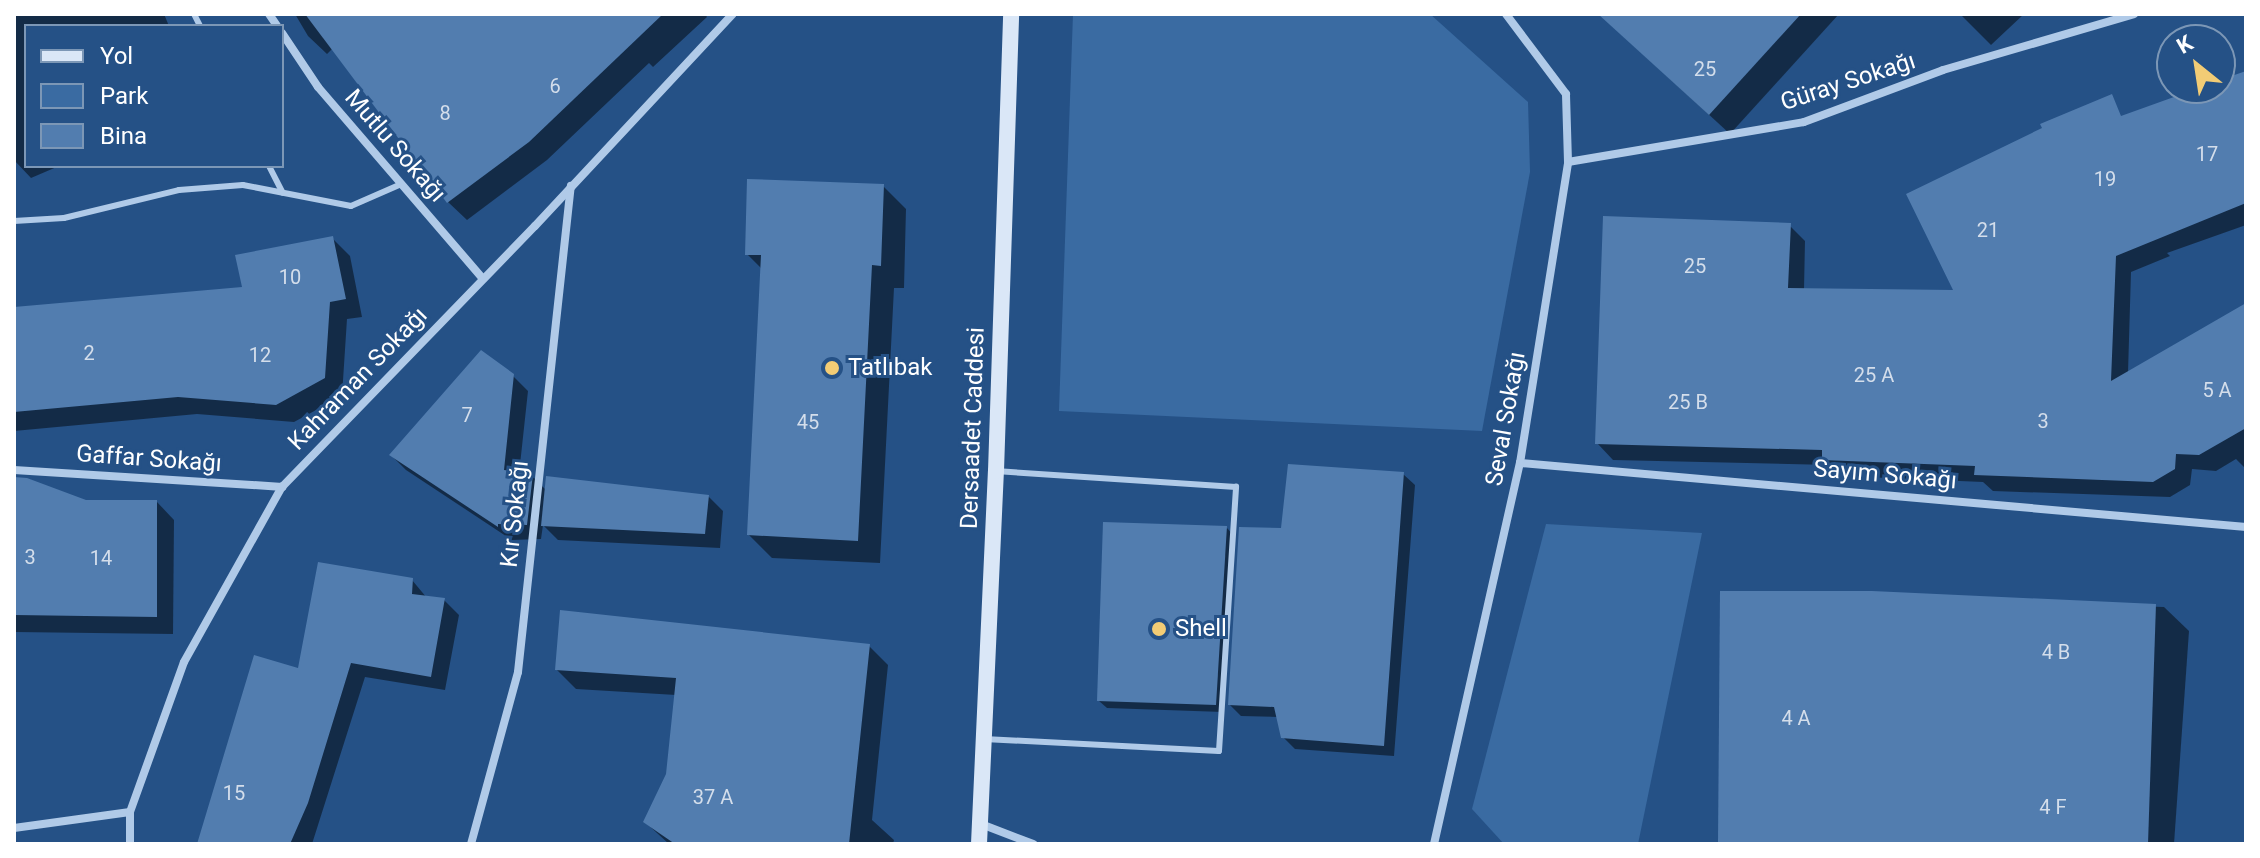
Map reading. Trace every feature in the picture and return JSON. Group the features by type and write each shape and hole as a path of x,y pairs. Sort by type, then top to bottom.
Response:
{"main road":[{"name":"Dersaadet Caddesi","path":"979,844 996,471 1011,14"}],"street":[{"name":"Kahraman Sokağı","path":"130,844 130,812 184,662 282,487 733,14"},
{"name":"Seval Sokağı","path":"1434,844 1520,463 1568,162 1566,94 1506,14"},
{"name":"Güray Sokağı","path":"1568,162 1804,122 1943,70 2134,14"},
{"name":"Mutlu Sokağı","path":"284,36 318,87 483,279"},
{"name":"Kır Sokağı","path":"471,844 518,672 571,184"},
{"name":"Sayım Sokağı","path":"1520,463 2246,527"},
{"name":"Gaffar Sokağı","path":"14,470 282,487"},
{"path":"14,828 130,812"},
{"path":"981,824 1033,844"}],"lane":[{"path":"270,168 283,193"},
{"path":"14,221 64,218 179,190 243,185 351,206 401,184"},
{"path":"984,739 1219,751 1236,487 996,471"}],"green space":[{"path":"1073,14 1430,14 1528,102 1530,172 1482,431 1059,411"},
{"path":"1546,524 1702,533 1638,844 1504,844 1472,809"}],"building":[{"path":"305,14 663,14 529,142 447,203"},
{"path":"1598,14 1801,14 1709,115"},
{"path":"2246,71 2246,203 2116,256 2111,381 2246,303 2246,428 2199,455 2176,454 2175,469 2153,482 1974,475 1975,466 1822,460 1822,450 1595,444 1603,216 1791,223 1788,288 1953,290 1906,194 2042,128 2040,124 2112,94 2121,116 2156,103 2236,104 2236,74"},
{"path":"747,179 884,184 881,266 872,265 858,541 747,535 761,255 745,255"},
{"path":"333,236 346,299 330,302 325,378 276,405 178,397 14,412 14,307 242,287 235,255"},
{"path":"481,350 514,374 504,470 533,474 527,525 498,524 498,527 389,455"},
{"path":"1288,464 1404,472 1384,746 1281,738 1274,707 1228,705 1239,527 1281,528"},
{"path":"546,476 709,495 705,534 541,526"},
{"path":"14,477 27,478 86,500 157,500 157,617 14,615"},
{"path":"1103,522 1227,526 1216,705 1097,701"},
{"path":"318,562 413,578 412,594 445,598 431,677 351,663 308,803 290,844 197,844 254,655 298,668"},
{"path":"1720,591 1872,591 2156,604 2148,844 1718,844"},
{"path":"560,610 870,644 849,844 675,844 643,822 666,774 676,678 555,670"}],"place":[{"name":"Tatlıbak","path":"832,368"},
{"name":"Shell","path":"1159,629"}]}
